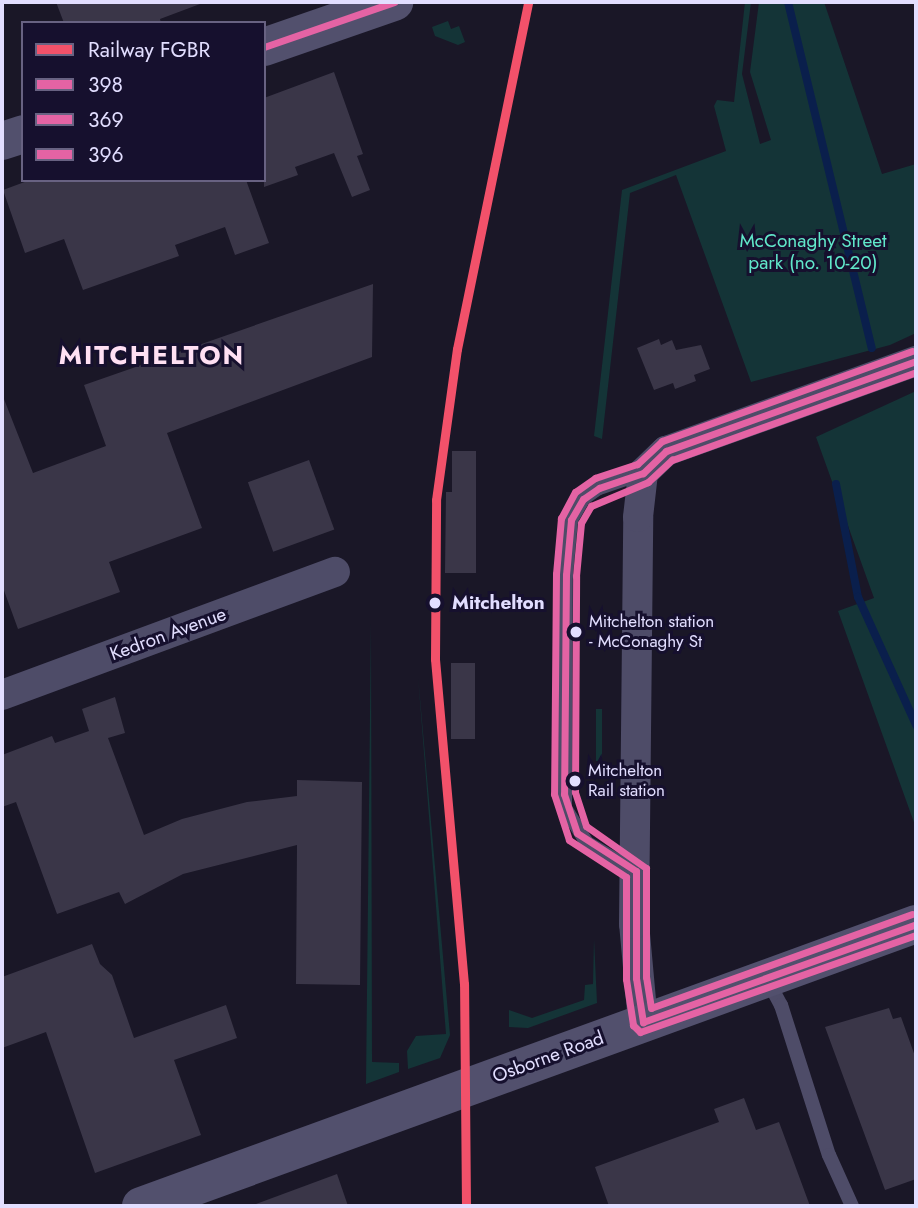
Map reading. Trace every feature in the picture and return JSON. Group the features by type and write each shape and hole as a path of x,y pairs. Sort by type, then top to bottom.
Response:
{"street":[{"path":"266,46 394,2"},
{"path":"2,141 21,135"},
{"path":"643,1022 636,978 636,871 638,517 643,473 666,451 916,361"},
{"name":"Kedron Avenue","path":"2,695 335,572"},
{"name":"Osborne Road","path":"141,1206 916,924"}],"lane":[{"path":"636,871 587,843 565,808 565,575 571,520 583,499 599,488 643,473"},
{"path":"766,978 780,1006 828,1155 852,1206"}],"green space":[{"name":"McConaghy Street park (no. 10-20)","path":"745,2 751,2 742,74 760,144 771,140 750,72 759,2 824,2 882,174 916,164 916,333 890,345 751,382 676,175 630,193 602,439 594,436 622,190 726,151 714,106 717,100 734,102"},
{"path":"448,21 451,29 459,26 465,42 458,45 435,36 432,27"},
{"path":"916,391 916,828 838,611 874,598 816,437"},
{"path":"371,621 372,1062 399,1063 399,1072 366,1084"},
{"path":"418,676 450,1035 440,1058 408,1069 407,1051 416,1036 446,1034"},
{"path":"596,709 602,709 602,761 596,761"},
{"path":"594,939 597,1003 528,1028 509,1027 509,1010 532,1018 584,1000 585,985 593,984"}],"building":[{"path":"56,2 200,2 160,21 63,21"},
{"path":"334,72 363,154 357,156 370,190 352,197 334,153 295,167 298,175 264,187 266,97"},
{"path":"25,182 247,182 269,243 235,255 225,227 175,245 179,256 83,290 64,239 25,253 3,190"},
{"path":"373,284 372,357 167,433 202,528 109,562 120,592 18,629 2,585 2,394 33,473 106,446 84,385"},
{"path":"659,339 661,345 672,340 676,350 701,345 710,369 694,375 696,381 675,389 673,383 654,390 637,348"},
{"path":"452,451 476,451 476,573 445,573 446,492 452,492"},
{"path":"309,460 334,530 273,552 248,482"},
{"path":"451,663 475,663 475,739 451,739"},
{"path":"115,697 125,733 108,738 144,835 182,819 247,802 297,796 297,780 362,782 360,985 296,984 297,845 183,874 125,904 119,892 57,914 16,802 2,807 2,755 52,736 55,743 89,731 82,709"},
{"path":"92,944 100,964 112,975 134,1038 226,1005 237,1038 174,1060 201,1135 95,1173 46,1032 2,1048 2,977"},
{"path":"889,1008 893,1019 901,1017 916,1059 916,1179 885,1190 825,1027"},
{"path":"744,1098 756,1130 779,1122 810,1206 609,1206 595,1167 719,1122 714,1109"},
{"path":"337,1174 348,1206 256,1206 256,1204"}],"waterway":[{"path":"788,2 872,348"},
{"path":"836,484 858,597 916,725"}],"rail line":[{"name":"FGBR","path":"466,1206 464,984 435,659 436,500 457,349 528,2"}],"transit line":[{"name":"398","path":"266,46 394,2"},
{"name":"369","path":"912,351 662,441 637,464 595,478 575,492 561,518 556,574 554,794 569,840 626,877 626,979 633,1025 640,1032 916,935"},
{"name":"398","path":"916,361 666,451 643,473 599,488 583,499 571,520 566,575 564,794 577,833 636,871 636,978 643,1022 916,924"},
{"name":"396","path":"912,914 651,1008 646,977 646,868 586,826 575,792 576,576 581,523 591,506 648,482 672,460 916,372"}],"place":[{"name":"Mitchelton","path":"435,603"},
{"name":"Mitchelton station - McConaghy St","path":"576,632"},
{"name":"Mitchelton Rail station","path":"575,781"}],"district":[{"name":"MITCHELTON","path":"152,356"}]}
